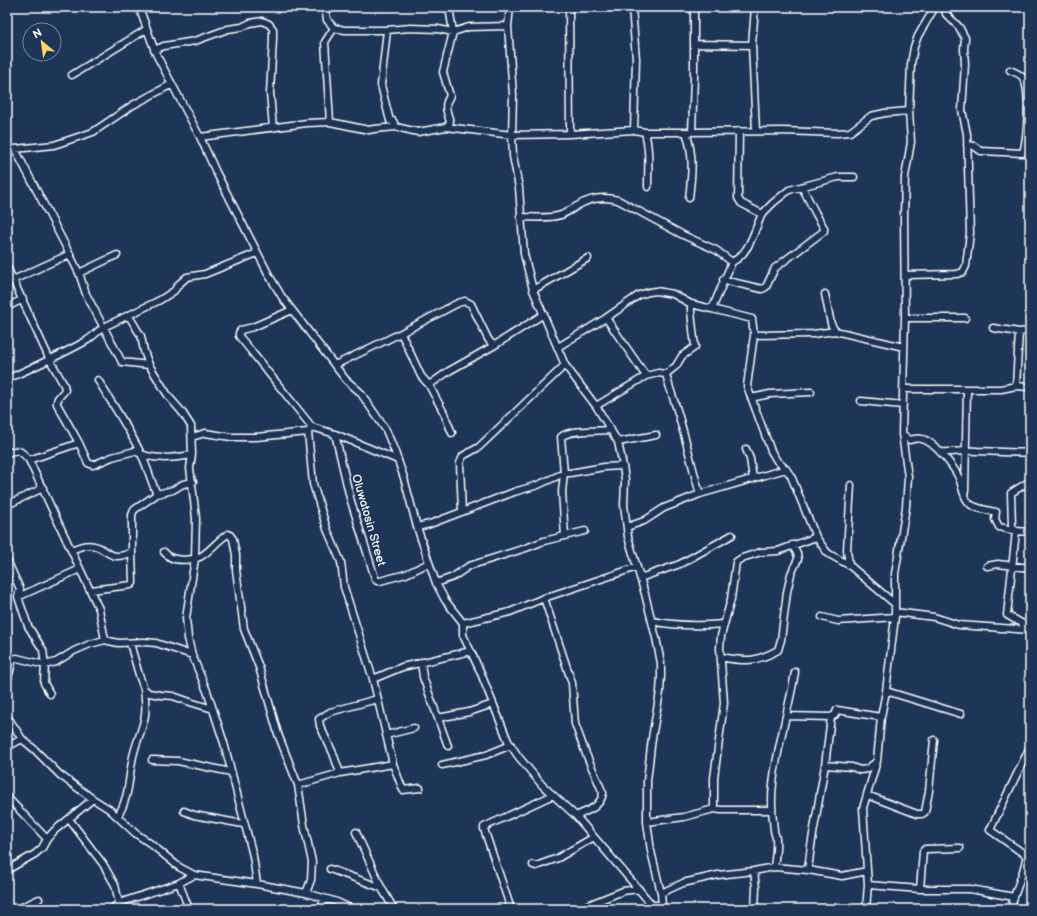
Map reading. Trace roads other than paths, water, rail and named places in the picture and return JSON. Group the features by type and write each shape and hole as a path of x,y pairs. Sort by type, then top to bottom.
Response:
{"street":[{"path":"139,7 154,50 200,137 257,253 282,296 346,380 360,392 386,430 398,460 417,527 436,583 445,600 463,623 464,635 511,745 518,756 542,785 576,816 652,905 663,907 651,851 647,822 648,774 661,676 661,663 652,621 628,537 624,505 625,480 618,442 596,406 565,365 533,290 524,254 519,188 512,135 513,95 508,26 510,7"},
{"path":"325,7 328,20 334,28 345,30 387,30 410,28 438,29 453,32 469,28 508,26"},
{"path":"446,127 450,122 446,108 446,101 450,96 443,72 453,32 449,7"},
{"path":"569,7 570,134"},
{"path":"632,7 636,60 634,130"},
{"path":"689,198 692,159 689,132 694,44 694,7"},
{"path":"755,7 752,45 756,131"},
{"path":"866,909 868,885 863,808 877,761 881,717 886,691 895,614 895,574 906,507 908,477 902,434 905,318 904,217 905,177 911,142 908,111 911,64 914,47 921,28 935,7"},
{"path":"905,275 957,274 963,272 966,266 970,234 967,145 962,110 965,64 964,38 959,27 946,14 945,7"},
{"path":"154,50 164,46 195,41 228,29 242,27 250,23 262,21 269,24 273,29 270,93 273,128"},
{"path":"330,122 325,42 334,28"},
{"path":"72,76 147,29"},
{"path":"387,30 381,85 390,121 393,121 396,127"},
{"path":"694,44 752,45"},
{"path":"1010,70 1022,76 1027,91 1026,145 1023,153"},
{"path":"7,148 15,149 54,145 93,132 133,105 172,84"},
{"path":"200,137 330,122 369,130 374,128 396,127 418,132 446,127 512,135 570,134 634,130 644,132 783,131 837,133 850,132 870,116 908,111"},
{"path":"740,131 738,198 741,203 762,214"},
{"path":"644,132 648,153 648,187"},
{"path":"967,145 974,146 981,151 1023,153 1030,157"},
{"path":"15,149 70,254 79,273 86,294 122,362 149,365"},
{"path":"712,309 723,280 732,262 748,248 762,214 772,203 789,190 838,177 854,177"},
{"path":"723,280 762,289 766,287 775,268 824,231 824,228 802,187"},
{"path":"520,217 550,217 561,215 580,204 595,198 608,197 618,200 683,235 716,250 732,262"},
{"path":"7,378 50,360 88,340 97,331 104,327 129,316 169,294 187,277 205,274 257,253"},
{"path":"13,280 70,254"},
{"path":"79,273 118,255"},
{"path":"533,290 588,258"},
{"path":"7,267 50,360 64,385 65,390 56,400 57,404 79,443 88,463 93,466 112,457 135,451 142,455 156,457 192,455"},
{"path":"558,347 639,296 648,292 656,291 673,294 691,304 736,316 751,318 754,336 747,386 771,451 777,461 791,476 816,537 829,554 849,565 895,604"},
{"path":"825,294 831,324 835,331"},
{"path":"7,307 23,299"},
{"path":"335,365 458,303 465,301 471,304 488,339 495,345"},
{"path":"596,406 646,376 658,373 666,374 676,366 682,356 695,347 691,304"},
{"path":"292,310 253,327 241,330 239,336 310,430 313,484 326,529 341,562 344,587 373,679 393,764 403,790 420,788"},
{"path":"429,385 449,371 495,345 544,314"},
{"path":"129,316 141,336 149,365 191,426 192,455 190,468 193,482 196,518 195,558 186,618 188,638 192,655 202,678 224,743 243,824 253,856 257,884"},
{"path":"606,318 646,376"},
{"path":"905,318 965,318"},
{"path":"993,328 1019,332 1030,331"},
{"path":"754,336 813,334 835,331 904,347"},
{"path":"1016,386 1019,332"},
{"path":"401,333 421,376 429,385 444,413 452,433"},
{"path":"462,512 460,463 463,456 479,447 565,365"},
{"path":"666,374 670,391 682,425 700,494"},
{"path":"98,380 142,455 157,494"},
{"path":"903,389 1001,389 1016,386 1030,387"},
{"path":"965,496 967,389"},
{"path":"751,398 770,394 811,392"},
{"path":"861,401 903,405"},
{"path":"192,437 205,433 231,437 256,437 310,430 335,434 398,460"},
{"path":"565,536 562,492 564,473 561,437 572,433 611,430"},
{"name":"Oluwatosin Street","path":"335,434 350,498 377,581 400,576 429,563"},
{"path":"902,434 910,440 921,438 940,452 959,477 965,496 969,503 984,510 996,512 995,519 999,527 1016,531 1030,532"},
{"path":"618,442 656,435"},
{"path":"29,460 79,443"},
{"path":"746,449 750,459 753,479"},
{"path":"7,453 14,450 19,450 29,460 80,570 91,590 99,609 105,640"},
{"path":"940,452 950,453 965,450 1013,454 1030,452"},
{"path":"417,527 430,524 564,473 604,467 623,466"},
{"path":"627,527 644,521 664,508 700,494 786,469"},
{"path":"1030,481 1011,493 1012,526 1016,531 1007,614 1030,629"},
{"path":"91,590 133,583 132,514 134,510 157,494 173,490 183,484 193,482"},
{"path":"849,565 846,550 850,485"},
{"path":"7,505 43,488"},
{"path":"436,583 454,577 470,566 544,541 585,531"},
{"path":"164,552 172,558 181,559 201,557 228,534 233,539 244,629 259,667 278,734 298,785 304,825 312,862 311,880 306,893"},
{"path":"640,578 680,564 732,535"},
{"path":"714,809 714,778 724,703 721,636 731,599 736,562 742,558 761,552 778,550 816,537"},
{"path":"72,550 81,545 90,545 100,547 110,554 117,556 132,552"},
{"path":"721,657 750,661 762,658 778,650 781,640 787,592 791,574 798,560 797,553 792,545"},
{"path":"7,560 20,589 18,597 28,626 43,650 45,665 44,683 50,694"},
{"path":"987,566 998,564 1030,568"},
{"path":"463,623 510,612 544,598 637,568"},
{"path":"18,597 80,570"},
{"path":"544,598 572,683 575,724 603,794 597,805 576,816"},
{"path":"822,617 838,621 895,614 934,617 959,625 1030,629"},
{"path":"652,621 701,626 724,624"},
{"path":"7,693 7,682 13,659 17,658 45,665 56,662 74,651 90,644 105,640 156,644 192,655"},
{"path":"118,816 125,804 129,788 132,762 144,720 146,706 144,689 130,643"},
{"path":"373,679 402,667 471,651"},
{"path":"421,662 423,677 448,746"},
{"path":"774,867 776,839 772,810 773,785 795,672"},
{"path":"144,689 149,693 173,696 213,709"},
{"path":"886,691 961,714"},
{"path":"340,773 333,753 320,726 319,719 330,712 377,699"},
{"path":"438,718 469,712 493,704"},
{"path":"808,870 810,846 825,765 831,717 837,710 881,717"},
{"path":"7,716 22,739 60,775 93,799 109,808 135,833 179,867 194,875 306,893 352,909"},
{"path":"786,716 831,717"},
{"path":"386,735 414,728"},
{"path":"7,746 22,739"},
{"path":"867,795 917,814 922,814 925,812 929,791 934,740"},
{"path":"442,765 486,755 511,745"},
{"path":"1012,909 1014,897 1028,858 990,830 1030,747"},
{"path":"152,760 178,761 231,772"},
{"path":"825,765 852,767 860,770 867,769 877,761"},
{"path":"298,785 340,773 393,764"},
{"path":"511,909 492,856 484,827 553,795"},
{"path":"8,798 47,839"},
{"path":"8,868 35,854 42,848 47,839 93,799"},
{"path":"647,822 684,817 714,809 772,810"},
{"path":"184,811 194,815 243,824"},
{"path":"69,819 103,864 115,885 119,903"},
{"path":"356,832 382,888 394,909"},
{"path":"533,865 536,866 558,858 594,837"},
{"path":"920,889 923,852 925,849 960,848"},
{"path":"661,893 683,882 718,875 774,867 808,870 842,876 867,871"},
{"path":"330,869 382,888"},
{"path":"1023,871 1030,870"},
{"path":"754,871 756,888 755,909"},
{"path":"112,909 119,903 180,883 194,875"},
{"path":"180,883 189,909"},
{"path":"868,885 920,889 970,888 1014,897"},
{"path":"581,908 623,891 639,889"},
{"path":"18,909 39,899"},
{"path":"320,909 324,899"}]}
